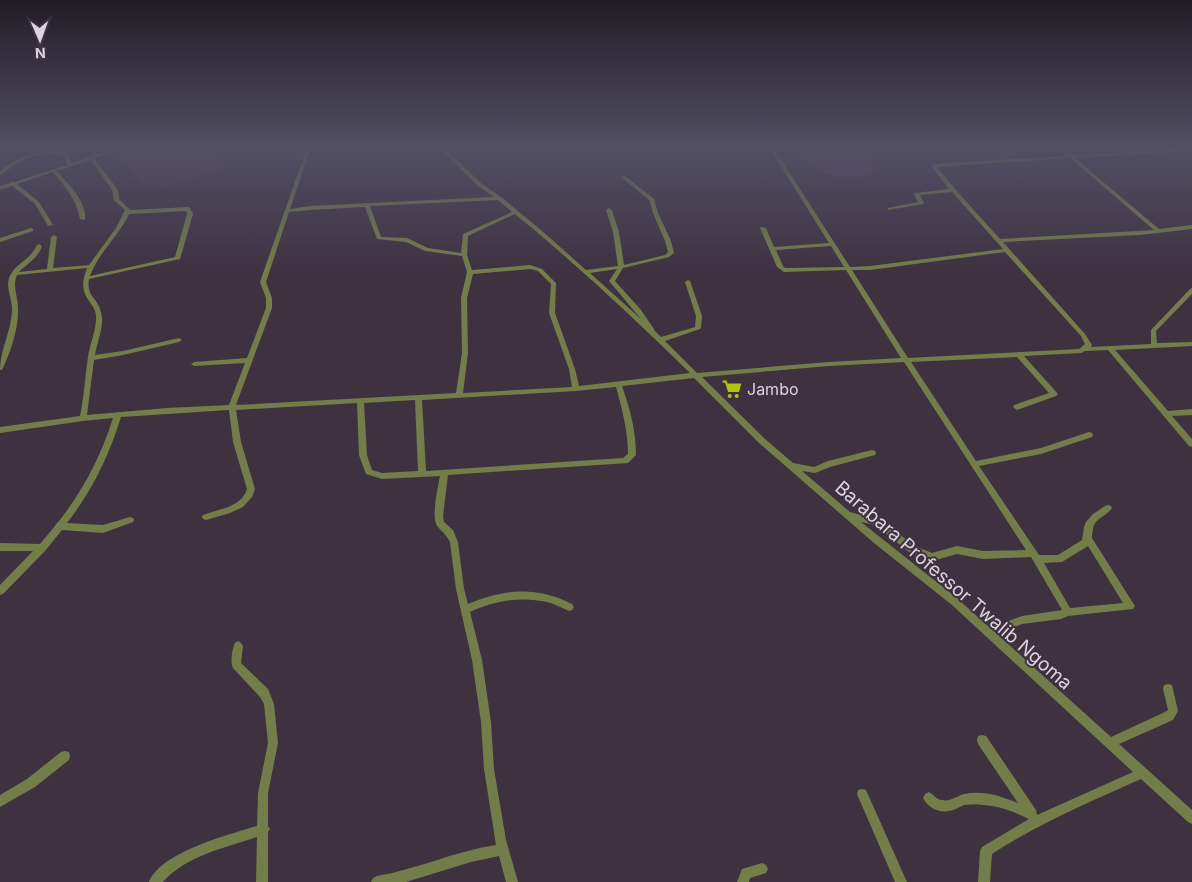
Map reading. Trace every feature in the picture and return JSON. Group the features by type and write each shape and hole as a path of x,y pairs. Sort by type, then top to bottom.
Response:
{"street":[{"path":"18,188 37,203 50,225"},
{"path":"69,188 82,209 83,219"},
{"path":"114,188 117,200 127,208 128,212"},
{"path":"206,517 240,504 247,500 250,494 251,489 237,442 232,407 269,308 269,298 263,282 295,188"},
{"path":"484,188 500,198 654,333"},
{"path":"585,272 621,267 667,256 671,253 668,242 652,210 651,199 637,188"},
{"path":"797,188 906,360 1035,556 1068,612"},
{"path":"1107,188 1156,229"},
{"path":"890,209 921,203 917,194 953,190 1083,334 1089,345 1085,349"},
{"path":"287,212 310,208 500,198"},
{"path":"367,205 379,238 407,240 427,250 464,255"},
{"path":"87,278 175,259 179,256 190,214 188,209 128,212"},
{"path":"609,210 616,232 621,267 612,281 639,311 654,333"},
{"path":"83,418 88,397 91,358 99,316 98,308 87,294 87,278 100,250 128,212"},
{"path":"459,396 465,354 464,298 470,272 464,255 464,239 467,233 516,212"},
{"path":"1000,242 1140,233 1156,229 1192,226"},
{"path":"762,228 782,269 893,265 1007,250"},
{"path":"0,240 30,230"},
{"path":"50,270 54,237"},
{"path":"772,249 832,244"},
{"path":"0,368 13,326 15,306 11,281 14,274 35,254 39,246"},
{"path":"14,274 92,266"},
{"path":"470,272 530,266 540,270 554,284 552,313 572,369 576,389"},
{"path":"660,340 698,328 699,316 688,282"},
{"path":"1154,346 1152,331 1192,290"},
{"name":"Barabara Professor Twalib Ngoma","path":"654,333 762,441 954,602 1192,818"},
{"path":"91,358 123,353 179,340"},
{"path":"0,430 118,415 232,407 576,389 619,386 697,375 829,364 1020,355 1072,352 1085,349 1192,344"},
{"path":"1110,348 1192,444"},
{"path":"1017,407 1054,394 1020,355"},
{"path":"194,364 250,360"},
{"path":"360,400 364,455 369,472 382,476 625,461 632,454 632,442 629,418 619,386"},
{"path":"418,398 422,473"},
{"path":"1166,414 1192,412"},
{"path":"0,591 42,548 92,480 118,415"},
{"path":"974,464 1041,451 1089,435"},
{"path":"789,464 815,470 828,464 872,453"},
{"path":"444,472 439,516 440,523 450,532 454,542 465,610 477,660 486,722 488,769 503,850 512,882"},
{"path":"988,633 1022,620 1061,615 1068,612 1130,606 1088,539 1088,526 1092,520 1108,508"},
{"path":"849,515 877,522 912,549 932,557 957,550 983,555 1062,558 1088,539"},
{"path":"59,526 103,529 130,520"},
{"path":"0,547 42,548"},
{"path":"465,610 488,601 526,596 544,597 569,607"},
{"path":"238,646 236,665 258,685 269,704 273,743 263,793 262,882"},
{"path":"1110,743 1169,716 1173,711 1168,689"},
{"path":"982,740 1035,818"},
{"path":"0,801 30,783 65,756"},
{"path":"984,882 986,851 1035,818 1143,773"},
{"path":"862,794 901,882"},
{"path":"929,798 934,803 943,807 966,800 1009,803 1035,818"},
{"path":"155,882 169,867 200,852 264,829"},
{"path":"377,882 431,869 469,855 503,850"},
{"path":"743,882 746,873 762,869"}],"place":[{"name":"Jambo","path":"732,389"}]}
